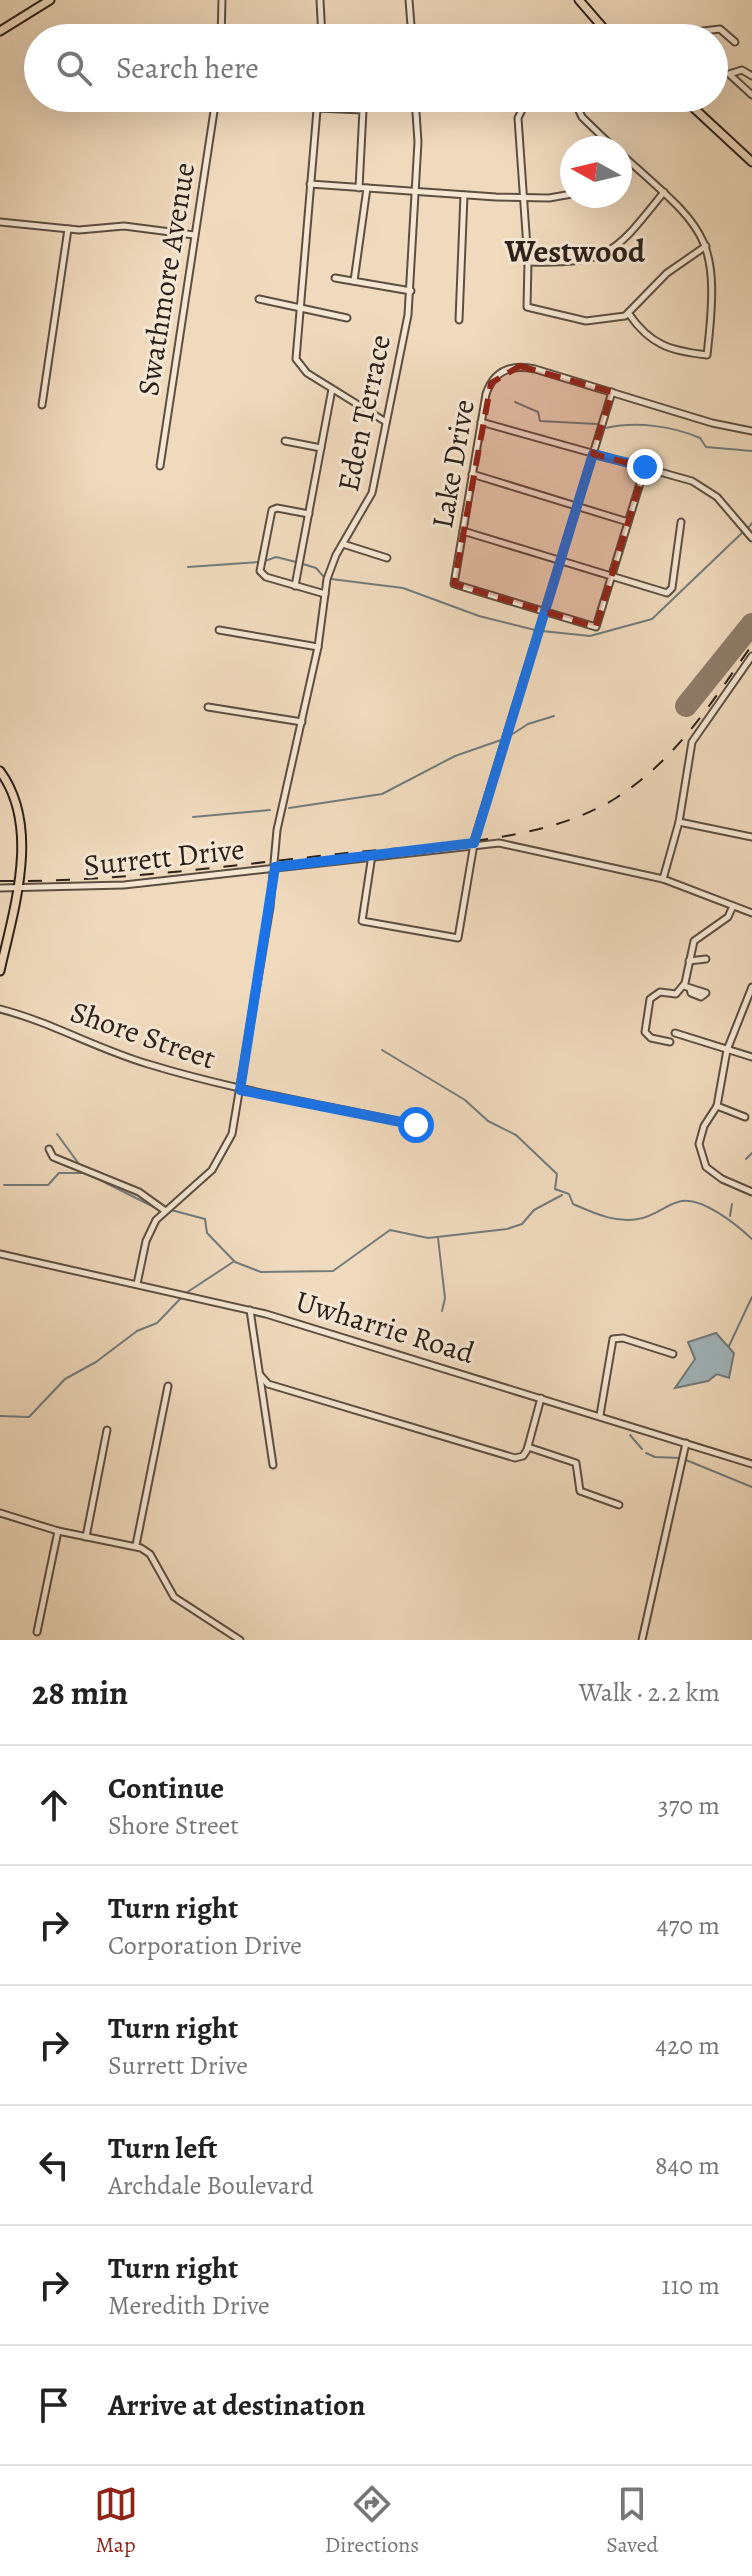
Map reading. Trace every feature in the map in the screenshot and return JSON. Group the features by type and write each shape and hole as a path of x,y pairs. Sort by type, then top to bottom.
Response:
{"main road":[{"path":"0,31 50,0"},
{"path":"579,0 598,24"},
{"path":"699,112 752,162"},
{"path":"0,771 16,798 22,824 15,888 0,971"}],"street":[{"path":"221,24 222,0"},
{"path":"320,0 321,24"},
{"path":"409,0 411,24"},
{"path":"728,36 735,42"},
{"path":"729,74 742,70 752,76"},
{"path":"729,74 752,95"},
{"name":"Swathmore Avenue","path":"160,466 214,112"},
{"path":"316,112 297,362 332,389 386,422"},
{"path":"359,188 363,112"},
{"name":"Eden Terrace","path":"164,1210 204,1178 224,1154 240,1090 275,867 277,830 318,647 325,594 331,567 369,502 411,291 418,142 416,112"},
{"path":"521,112 518,118 528,262 527,307 593,322 629,314 658,281 706,246"},
{"path":"580,112 602,136"},
{"path":"629,314 648,338 660,346 707,355 714,290 706,246 691,218 632,164"},
{"path":"310,184 523,198 560,195"},
{"path":"354,281 367,188"},
{"path":"528,262 577,263 600,256 619,244 664,192"},
{"path":"459,320 464,195"},
{"path":"0,222 68,229 124,226 194,235"},
{"path":"42,405 68,229"},
{"path":"335,278 411,291"},
{"path":"259,299 347,318"},
{"name":"Lake Drive","path":"612,576 596,627 454,584 481,422 491,383 511,367 526,367 712,423 752,431"},
{"path":"295,586 332,389"},
{"path":"372,855 362,921 458,938 474,843 612,392"},
{"path":"481,422 645,467 706,488 752,538"},
{"path":"285,441 321,448"},
{"path":"612,576 645,467"},
{"path":"472,474 628,522"},
{"path":"309,514 282,508 272,510 262,552 261,574 325,594"},
{"path":"463,531 670,593 681,522"},
{"path":"343,544 387,558"},
{"path":"219,630 318,647"},
{"path":"663,879 679,822 692,742 752,656"},
{"path":"208,707 302,722"},
{"path":"679,822 752,837"},
{"name":"Surrett Drive","path":"0,888 89,888 474,843 523,847 663,879 752,913"},
{"path":"670,1042 651,1038 645,1032 648,1002 656,993 676,994 687,987 694,941 721,922 731,905"},
{"path":"689,961 706,959"},
{"path":"752,987 727,1050 717,1106 701,1134 701,1156 706,1167 722,1179 752,1192"},
{"name":"Shore Street","path":"0,1009 27,1016 123,1056 240,1090 416,1125"},
{"path":"675,1033 752,1057"},
{"path":"717,1106 745,1117"},
{"path":"49,1149 53,1157 139,1192 164,1210 148,1235 137,1284"},
{"name":"Uwharrie Road","path":"0,1254 250,1310 752,1464"},
{"path":"250,1310 273,1465"},
{"path":"600,1415 611,1343 617,1336 673,1354"},
{"path":"261,1376 268,1384 510,1457 523,1456 528,1447 541,1398"},
{"path":"136,1545 168,1386"},
{"path":"86,1537 107,1430"},
{"path":"642,1640 686,1443"},
{"path":"528,1447 576,1463 580,1491 619,1505"},
{"path":"1,1514 58,1531 136,1545 150,1554 174,1597 240,1640"},
{"path":"37,1632 58,1531"}],"highlighted area":[{"path":"520,366 612,392 593,454 645,467 596,627 454,584 491,383"}],"water":[{"path":"716,1333 734,1353 729,1378 717,1374 708,1381 675,1388 695,1359 688,1342"}],"waterway":[{"path":"515,402 538,412 540,421 597,424"},
{"path":"606,428 629,425 666,428 700,438 706,447 752,451"},
{"path":"748,528 752,523"},
{"path":"542,631 590,636 652,619 743,532"},
{"path":"265,561 276,557 296,562"},
{"path":"188,567 258,562"},
{"path":"303,564 316,568 324,577"},
{"path":"331,579 403,588 479,616 535,630"},
{"path":"511,735 528,724 554,716"},
{"path":"289,808 382,794 455,756 501,740"},
{"path":"193,817 270,810"},
{"path":"382,1050 465,1100 488,1121 516,1135 557,1174 555,1189 569,1194 573,1204 604,1216 629,1220 649,1216 687,1201 718,1213 752,1239"},
{"path":"57,1134 79,1164"},
{"path":"746,1159 752,1153"},
{"path":"4,1185 48,1185 59,1173 85,1173"},
{"path":"86,1173 156,1208"},
{"path":"171,1210 205,1219 207,1233 235,1262 261,1272 333,1271 390,1230 428,1238 507,1229 522,1224 534,1210 562,1195"},
{"path":"730,1216 732,1204"},
{"path":"438,1238 445,1298 442,1311"},
{"path":"186,1293 233,1262"},
{"path":"0,1416 29,1417 65,1379 96,1362 137,1331 157,1323 182,1297"},
{"path":"729,1346 752,1297"},
{"path":"630,1435 642,1449"},
{"path":"646,1453 655,1457 679,1458"},
{"path":"686,1460 752,1487"}],"runway":[{"path":"686,706 752,624"}],"railway":[{"path":"0,881 85,879 169,872 482,840 553,825 616,798 657,766 692,729 752,645"}],"district":[{"name":"Westwood","path":"575,251"}],"route":[{"path":"416,1125 240,1090 275,867 474,843 593,454 645,467"}]}
